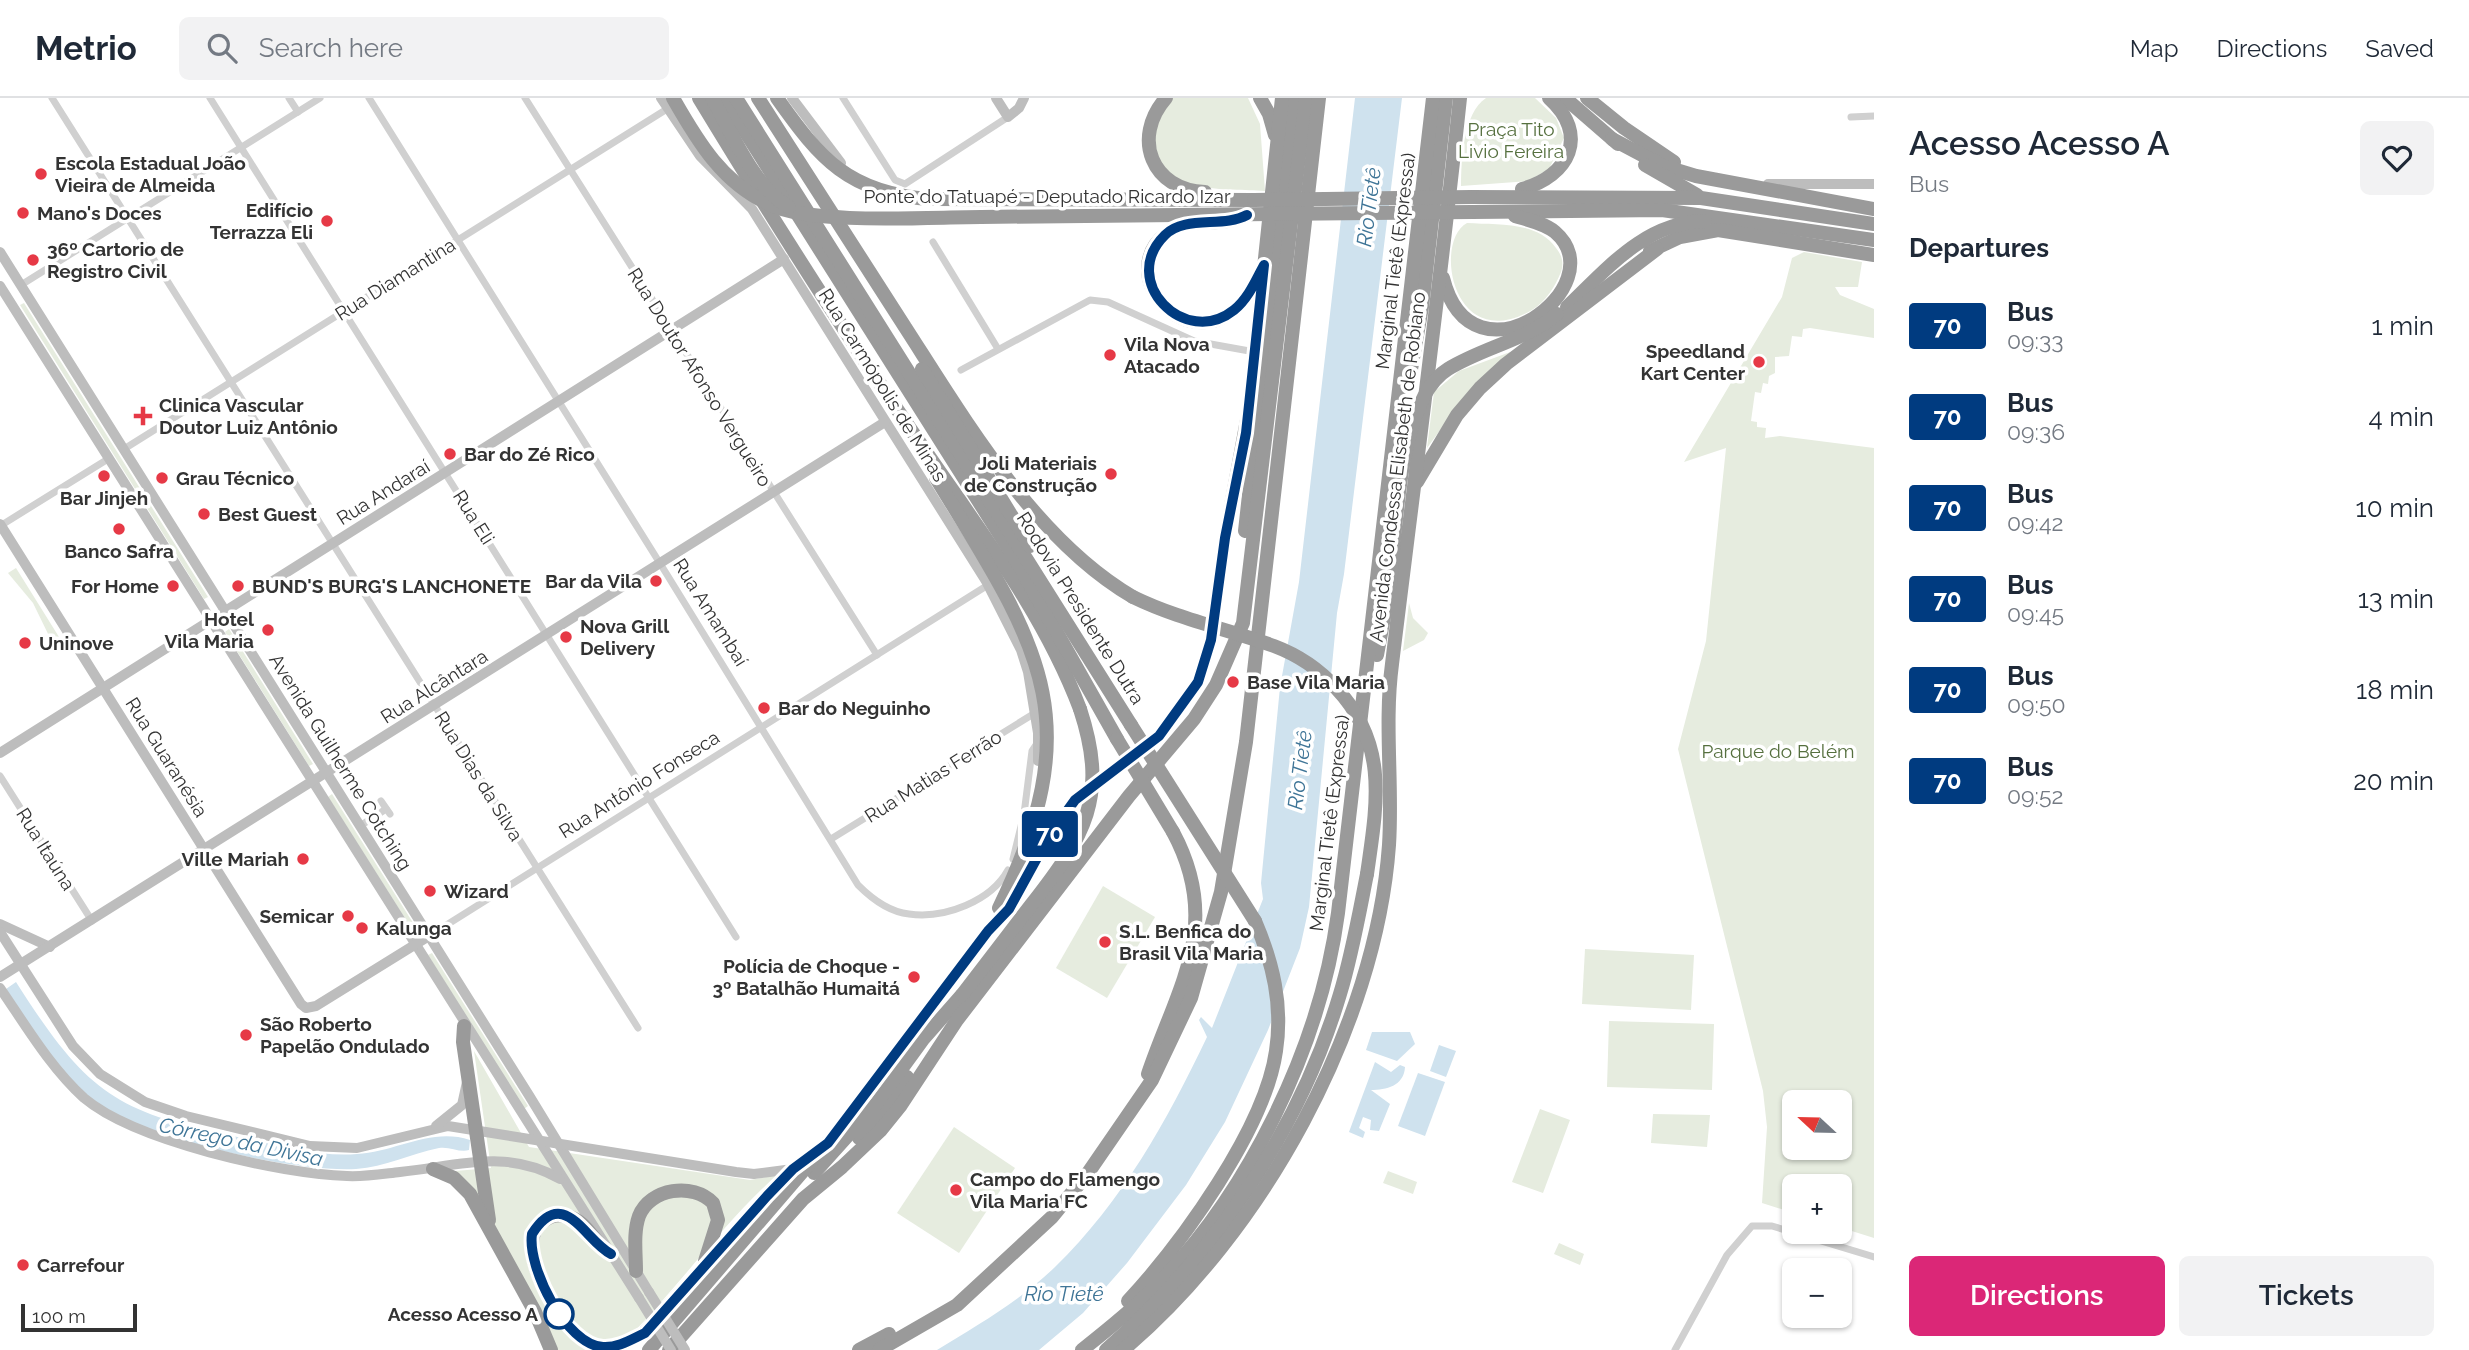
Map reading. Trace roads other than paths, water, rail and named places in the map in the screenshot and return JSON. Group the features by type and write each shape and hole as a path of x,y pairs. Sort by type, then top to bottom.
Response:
{"highway":[{"path":"699,98 923,448 961,499 1047,639 1080,709 1093,762 1090,805 1080,835 1058,871 841,1145 729,1259"},
{"path":"712,98 758,178 776,198 799,213"},
{"name":"Rodovia Presidente Dutra","path":"724,98 823,259 1017,562 1173,832 1191,874 1196,929 1179,994 1144,1093"},
{"name":"Rodovia Presidente Dutra","path":"736,98 1255,921 1266,947 1277,989 1276,1052 1257,1109 1220,1177 1158,1266 1110,1320 1104,1332"},
{"name":"Rodovia Presidente Dutra","path":"758,98 931,367 1017,490 1071,551 1093,571 1133,597 1173,614 1289,653 1323,674 1346,699 1368,733 1376,774 1376,801 1359,916"},
{"name":"Ponte do Tatuapé - Deputado Ricardo Izar","path":"777,98 820,156 860,182 890,194 929,198 1250,200 1471,197 1504,194"},
{"path":"1166,98 1153,117 1149,131 1148,143 1157,168 1179,187 1195,191 1236,193 1250,200"},
{"path":"1260,98 1269,114 1278,152"},
{"path":"649,1350 828,1143 988,931 1009,909 1049,836 1075,800 1159,736 1198,682 1211,640 1219,580 1246,433 1282,98"},
{"path":"1239,622 1258,410 1293,98"},
{"path":"803,1199 880,1131 957,1020 1129,796 1194,719 1226,664 1239,622 1306,98"},
{"path":"879,1350 946,1313 1022,1248 1052,1217 1088,1173 1159,1070 1191,998 1221,892 1252,688 1319,98"},
{"name":"Marginal Tietê (Expressa)","path":"1082,1350 1152,1290 1184,1255 1253,1154 1284,1096 1310,1030 1326,979 1338,913 1433,98"},
{"path":"1395,430 1409,379 1422,307 1446,98"},
{"name":"Avenida Condessa Elisabeth de Robiano","path":"1123,1350 1156,1319 1228,1238 1252,1205 1307,1112 1356,1007 1380,908 1389,846 1390,685 1460,98"},
{"path":"1456,133 1472,98"},
{"path":"1504,194 1541,184 1565,161 1571,133 1566,118 1549,98"},
{"path":"1565,98 1658,174 1701,198"},
{"path":"1587,98 1641,141 1696,176"},
{"name":"Ponte do Tatuapé - Deputado Ricardo Izar","path":"670,103 722,172 754,197 773,206 799,213 939,217 1662,210 1741,220"},
{"path":"1608,135 1663,166 1696,176 1874,209"},
{"path":"1504,194 1701,198 1870,222"},
{"path":"820,196 838,234 865,279 1007,505 1068,613 1081,643"},
{"path":"1441,268 1454,308 1475,325 1502,329 1517,326 1534,319 1552,304 1571,272 1567,247 1555,232 1504,212"},
{"path":"1247,215 1235,221 1180,226 1165,234 1150,260 1152,289 1168,311 1188,320 1209,322 1234,310 1244,300 1264,265"},
{"path":"1562,310 1648,235 1679,224 1741,220 1874,240"},
{"path":"1365,685 1374,670 1390,585 1410,428 1423,394 1446,370 1529,335 1632,261 1697,233 1718,230 1874,255"},
{"path":"1855,237 1874,249"},
{"path":"1413,490 1457,415 1480,388 1506,364 1657,249"},
{"path":"1219,580 1224,572 1258,410"},
{"path":"923,448 929,466 999,584 1038,666 1045,699 1048,745 1043,790 1027,846 988,931"},
{"path":"1283,1129 1288,1105 1326,1005 1342,931 1338,913"},
{"path":"1307,1112 1308,1098 1340,1019 1356,962 1362,933 1359,916"},
{"path":"1106,1350 1184,1273 1248,1187 1283,1129 1334,1011 1359,916"},
{"path":"670,1350 884,1111 958,998"},
{"path":"464,1026 463,1042 490,1228"},
{"path":"630,1350 793,1169 828,1143"},
{"path":"433,1169 465,1187 490,1228 543,1329 551,1350"},
{"path":"636,1271 635,1236 641,1211 651,1199 680,1190 705,1195 716,1209 715,1232 702,1271"},
{"path":"611,1254 600,1248 580,1223 564,1215 544,1220 532,1234 532,1258 560,1316 572,1332 594,1346 608,1348 645,1333"},
{"path":"859,1350 968,1293"}],"main road":[{"name":"Rua Carmópolis de Minas","path":"661,98 670,103 700,156 751,209 988,585 1021,650 1035,713"},
{"path":"792,98 818,136 860,182"},
{"path":"996,98 1008,117 1019,108 1024,98"},
{"path":"1747,184 1874,184"},
{"name":"Avenida Guilherme Cotching","path":"0,252 560,1145 636,1271 644,1295"},
{"name":"Rua Andaraí","path":"0,753 784,259"},
{"path":"2,293 21,285"},
{"name":"Avenida Guilherme Cotching","path":"2,293 537,1141 611,1254 644,1295"},
{"name":"Rua Alcântara","path":"0,977 885,422"},
{"name":"Rua Guaranésia","path":"0,525 296,997 306,1008"},
{"name":"Rua Amambaí","path":"1027,846 1035,799 1039,741 1035,713"},
{"path":"0,924 50,947"},
{"path":"0,932 19,966 73,1046 100,1074 145,1102 186,1116 326,1147 356,1148 384,1143 435,1127 475,1129 736,1172 793,1169"},
{"name":"Rua Antônio Fonseca","path":"306,1008 316,1006 429,936"},
{"path":"0,988 65,1079 106,1114 147,1133 315,1174 349,1176 503,1160 526,1163 563,1181"},
{"path":"435,1127 462,1105 463,1087 468,1080"},
{"path":"644,1295 670,1350"},
{"path":"644,1295 685,1350"}],"street":[{"name":"Rua Dias da Silva","path":"52,98 638,1028"},
{"name":"Rua Eli","path":"210,98 736,937"},
{"path":"289,98 298,112"},
{"path":"21,285 320,98"},
{"name":"Rua Amambaí","path":"369,98 661,564 858,886 888,908 908,914 925,915 974,902 994,890 1010,868 1024,814 1032,751 1039,741"},
{"name":"Rua Doutor Afonso Vergueiro","path":"525,98 877,655"},
{"path":"843,98 900,184 911,183 1008,117"},
{"name":"Rua Diamantina","path":"124,449 570,169 670,103"},
{"path":"1851,117 1874,116"},
{"path":"933,242 998,349"},
{"path":"961,370 1081,303 1098,300 1194,341 1255,352"},
{"path":"0,525 108,459"},
{"name":"Rua Antônio Fonseca","path":"429,936 988,585"},
{"name":"Rua Matias Ferrão","path":"831,839 1035,713"},
{"name":"Rua Itaúna","path":"0,776 92,921"},
{"path":"360,826 388,811 381,802"},
{"path":"1675,1350 1727,1255 1752,1226 1773,1226 1874,1257"}],"water":[{"name":"Rio Tietê","path":"1355,98 1402,98 1337,613 1309,907 1300,948 1268,1030 1225,1122 1186,1185 1127,1263 1083,1313 1039,1350 937,1350 998,1312 1042,1279 1079,1242 1122,1188 1159,1130 1207,1037 1199,1020 1201,1017 1212,1028 1263,899 1261,883 1280,687 1299,582"},
{"name":"Córrego da Divisa","path":"16,982 64,1051 109,1093 135,1108 202,1129 329,1154 371,1152 441,1136 470,1140 469,1150 439,1148 367,1168 328,1169 224,1151 153,1130 98,1105 70,1082 46,1052 6,989"},
{"path":"1372,1032 1410,1032 1415,1044 1397,1061 1366,1050"},
{"path":"1439,1045 1456,1051 1446,1077 1430,1071"},
{"path":"1375,1062 1391,1072 1400,1065 1405,1067 1398,1083 1388,1088 1371,1090 1390,1104 1379,1131 1370,1130 1371,1120 1363,1117 1359,1128 1365,1132 1363,1138 1349,1132"},
{"path":"1418,1073 1445,1082 1425,1136 1398,1126"}],"place":[{"name":"Escola Estadual João Vieira de Almeida","path":"41,174"},
{"name":"Mano's Doces","path":"23,213"},
{"name":"Edifício Terrazza Eli","path":"327,221"},
{"name":"36º Cartorio de Registro Civil","path":"33,260"},
{"name":"Vila Nova Atacado","path":"1110,355"},
{"name":"Speedland Kart Center","path":"1759,362"},
{"name":"Clinica Vascular Doutor Luiz Antônio","path":"143,416"},
{"name":"Bar do Zé Rico","path":"450,454"},
{"name":"Joli Materiais de Construção","path":"1111,474"},
{"name":"Bar Jinjeh","path":"104,476"},
{"name":"Grau Técnico","path":"162,478"},
{"name":"Best Guest","path":"204,514"},
{"name":"Banco Safra","path":"119,529"},
{"name":"Bar da Vila","path":"656,581"},
{"name":"For Home","path":"173,586"},
{"name":"BUND'S BURG'S LANCHONETE","path":"238,586"},
{"name":"Hotel Vila Maria","path":"268,630"},
{"name":"Nova Grill Delivery","path":"566,637"},
{"name":"Uninove","path":"25,643"},
{"name":"Base Vila Maria","path":"1233,682"},
{"name":"Bar do Neguinho","path":"764,708"},
{"name":"Ville Mariah","path":"303,859"},
{"name":"Wizard","path":"430,891"},
{"name":"Semicar","path":"348,916"},
{"name":"Kalunga","path":"362,928"},
{"name":"S.L. Benfica do Brasil Vila Maria","path":"1105,942"},
{"name":"Polícia de Choque - 3º Batalhão Humaitá","path":"914,977"},
{"name":"São Roberto Papelão Ondulado","path":"246,1035"},
{"name":"Campo do Flamengo Vila Maria FC","path":"956,1190"},
{"name":"Carrefour","path":"23,1265"},
{"name":"Acesso Acesso A","path":"559,1314"}],"park label":[{"name":"Praça Tito Livio Fereira","path":"1511,140"},
{"name":"Parque do Belém","path":"1778,751"}]}
